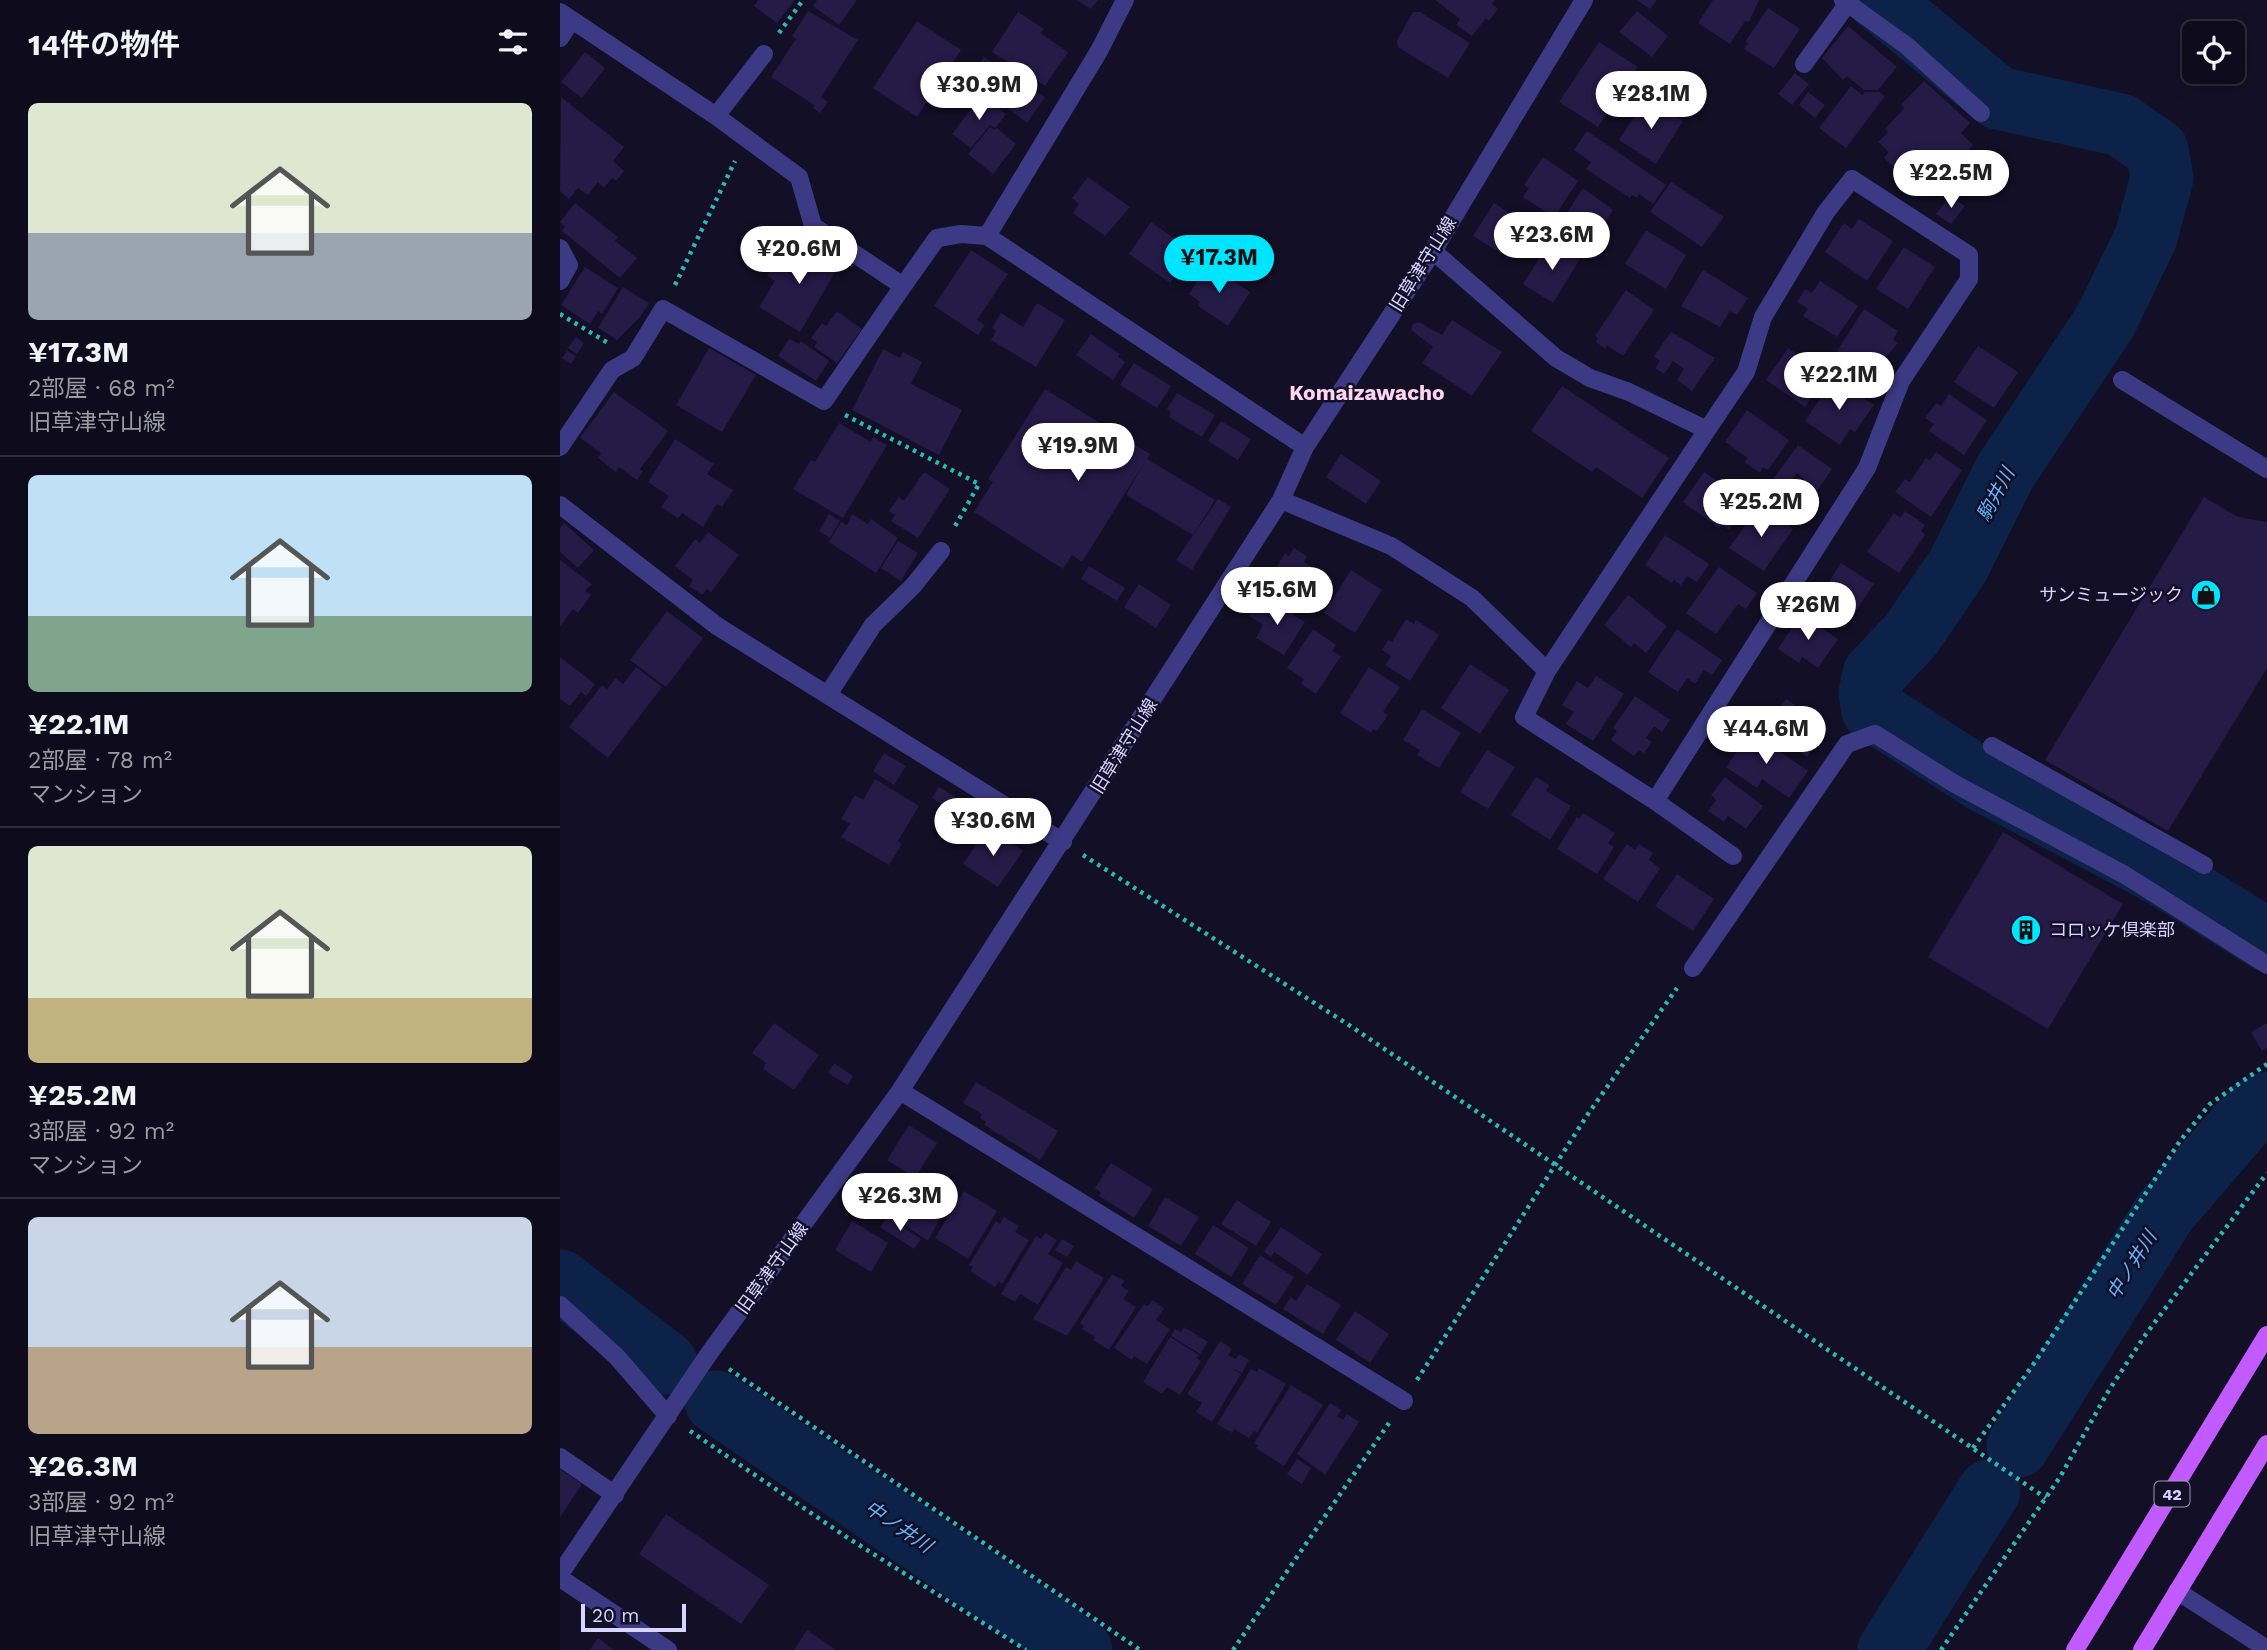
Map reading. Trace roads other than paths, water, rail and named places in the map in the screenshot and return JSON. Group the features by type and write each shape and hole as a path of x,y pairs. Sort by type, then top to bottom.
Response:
{"main road":[{"name":"42","path":"2075,1650 2267,1335"},
{"path":"2142,1650 2267,1444"}],"street":[{"path":"988,236 1099,51 1125,0"},
{"path":"1804,64 1845,1 1907,46 1981,113"},
{"name":"旧草津守山線","path":"560,1576 708,1355 901,1091 1063,842 1281,500 1305,447 1433,251 1579,2"},
{"path":"560,38 565,17 716,116 799,177 813,226 903,286"},
{"path":"716,116 764,54"},
{"path":"1655,801 1867,468 1901,381 1969,279 1969,255 1852,179 1826,212 1763,317 1746,372 1547,671 1524,717 1655,801 1733,856"},
{"path":"560,447 612,370 633,358 663,309 824,401 937,239 961,234 988,236 1305,447"},
{"path":"560,248 569,265 560,281"},
{"path":"1433,251 1556,358 1590,378 1629,391 1707,429"},
{"path":"2122,380 2267,469"},
{"path":"1281,500 1391,546 1472,598 1547,671"},
{"path":"560,505 717,626 829,693 1063,842"},
{"path":"829,693 873,625 914,586 941,551"},
{"path":"1693,968 1847,744 1875,734 1955,784 2125,875 2267,965"},
{"path":"1992,746 2204,865"},
{"path":"901,1091 1404,1401"},
{"path":"560,1305 617,1357 668,1416"},
{"path":"560,1457 615,1495"},
{"path":"560,1576 668,1650"},
{"path":"2177,1591 2267,1648"}],"waterway":[{"name":"駒井川","path":"1879,0 1998,98 2121,125 2157,150 2162,178 2146,237 2106,320 2005,472 1958,566 1911,635 1874,674 1870,694 1873,710 1982,780 2161,874 2267,940"},
{"name":"中ノ井川","path":"2018,1446 2165,1212 2252,1111 2267,1103"},
{"name":"中ノ井川","path":"560,1281 666,1363"},
{"name":"中ノ井川","path":"716,1402 1081,1650"},
{"name":"中ノ井川","path":"1889,1650 1989,1491"}],"place":[{"name":"サンミュージック","path":"2206,595"},
{"name":"コロッケ倶楽部","path":"2026,930"}],"district":[{"name":"Komaizawacho","path":"1367,393"}]}
